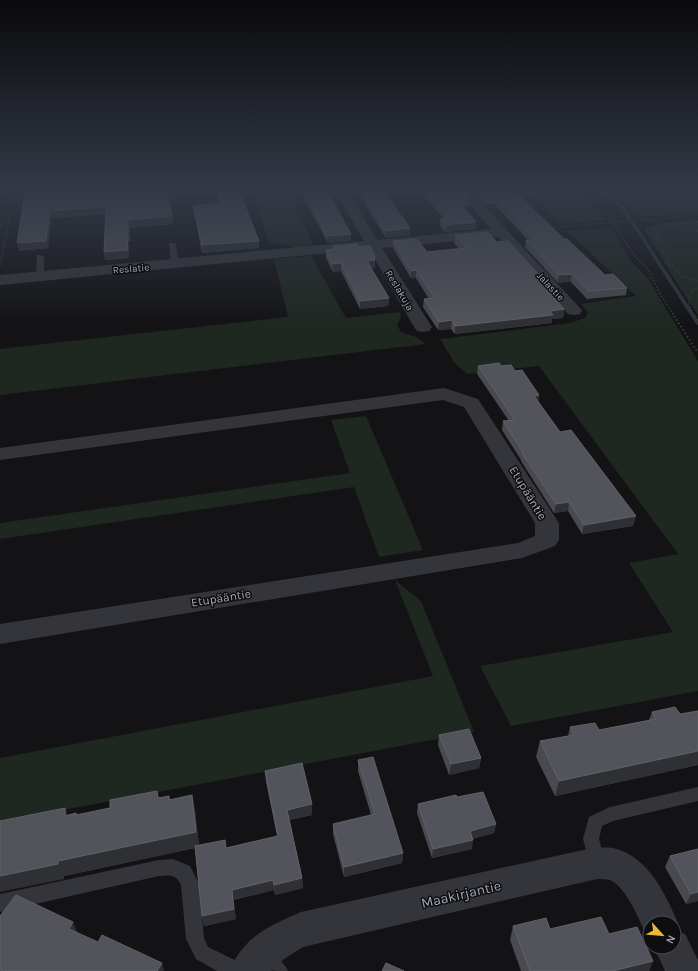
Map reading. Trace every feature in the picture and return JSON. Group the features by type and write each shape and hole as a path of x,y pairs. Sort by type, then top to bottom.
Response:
{"street":[{"name":"Reslakuja","path":"368,236 422,327"},
{"name":"Reslatie","path":"0,280 459,236"},
{"name":"Jalastie","path":"505,236 574,310"},
{"name":"Etupääntie","path":"0,454 444,394 471,403 547,523 547,540 522,550 0,634"},
{"name":"Maakirjantie","path":"255,967 279,939 301,930 597,863 614,865 631,875 643,890 656,915"},
{"path":"676,955 684,971"}],"lane":[{"path":"172,245 175,264"},
{"path":"40,257 40,276"},
{"path":"597,863 591,839 595,822 610,814 698,794"},
{"path":"0,903 159,868 173,867 184,872 190,884 195,940 202,953 255,967"}],"path":[{"path":"0,267 5,236"},
{"path":"622,236 633,254 648,269 663,298 698,353"},
{"path":"658,236 658,241 665,247 662,251 668,257 668,263 674,267 681,276 698,281"},
{"path":"698,289 693,289 688,297 688,304 698,320"}],"shaded area":[{"path":"267,236 309,236 314,247 295,249 284,244 269,243"},
{"path":"573,236 617,236 631,261 648,279 698,361 698,691 511,726 480,666 673,632 629,563 678,554 539,366 467,374 454,362 440,339 570,323 585,318 588,312 581,304 636,296"},
{"path":"648,236 698,236 698,315"},
{"path":"311,256 346,318 400,312 401,317 397,325 401,332 416,337 426,344 0,395 0,349 288,317 274,259"},
{"path":"366,416 423,550 379,557 354,487 0,539 0,523 350,473 331,420"},
{"path":"395,580 421,601 474,732 0,822 0,758 433,676"}],"building":[{"path":"18,236 47,236 46,241 17,243"},
{"path":"105,236 127,236 128,250 104,252"},
{"path":"200,236 257,236 259,241 202,245"},
{"path":"456,236 491,236 497,242 508,241 540,276 536,277 564,309 550,311 553,315 455,326 452,320 439,322 424,299 435,298 416,270 411,271 393,241 417,239 427,252 466,248"},
{"path":"532,236 561,236 564,239 567,239 605,275 613,274 627,288 588,291 572,274 559,275 526,240 535,240"},
{"path":"357,244 359,247 370,246 375,260 367,261 389,298 360,301 341,263 332,264 326,250 334,249 333,246"},
{"path":"499,363 501,366 511,365 515,371 522,370 539,395 534,396 560,432 571,430 636,516 584,525 569,502 556,504 522,453 523,452 503,421 515,420 478,366"},
{"path":"675,707 680,714 698,711 698,751 559,781 540,741 574,735 570,727 595,723 599,730 656,719 652,712"},
{"path":"469,729 481,758 451,764 439,735"},
{"path":"373,757 403,853 344,867 333,824 375,814 358,760"},
{"path":"302,763 312,804 287,810 302,878 274,885 273,880 232,890 234,909 202,916 195,846 225,840 226,848 278,836 265,771"},
{"path":"157,791 158,798 169,796 169,800 192,795 196,832 58,861 58,864 0,876 0,821 65,808 65,816 76,813 76,815 110,808 110,800"},
{"path":"483,792 496,824 470,831 473,840 433,849 418,804 456,795 457,797"},
{"path":"698,849 698,892 691,894 670,856"},
{"path":"16,895 73,922 69,929 98,942 102,935 162,963 157,971 0,970 0,916"},
{"path":"601,917 609,934 637,927 642,938 642,955 650,955 653,961 613,971 530,971 513,926 546,918 550,929"},
{"path":"386,963 404,971 382,971"}],"waterway":[{"path":"642,236 698,324"}]}
